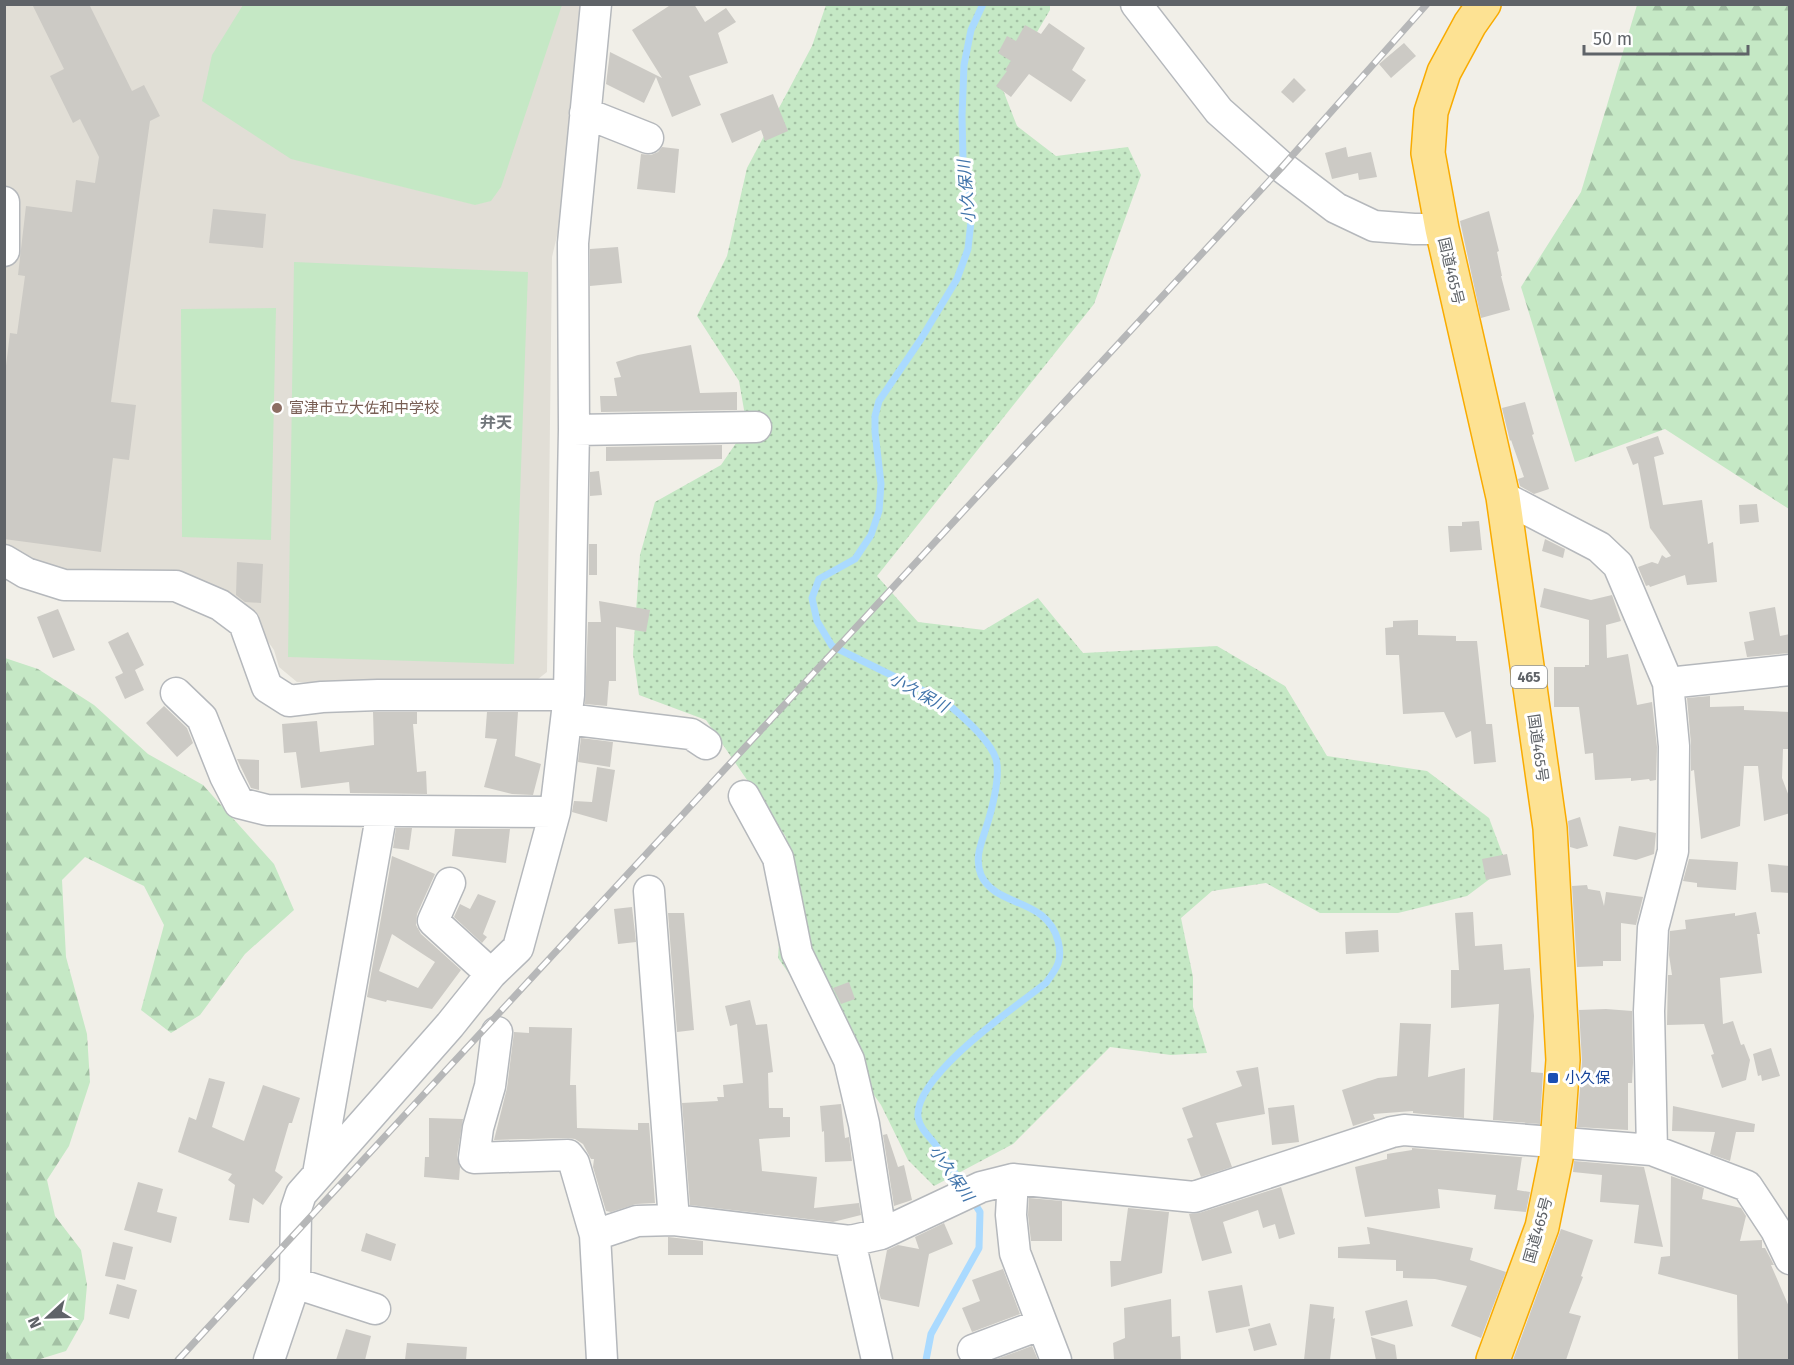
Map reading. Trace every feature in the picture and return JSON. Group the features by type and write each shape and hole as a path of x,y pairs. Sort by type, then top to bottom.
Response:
{"highway":[{"name":"国道465号","path":"1484,4 1470,24 1444,72 1431,112 1428,153 1442,229 1503,497 1550,828 1563,1060 1556,1158 1542,1227 1494,1360"}],"street":[{"path":"269,1360 294,1283 296,1209 301,1194 450,1025 491,974 519,948 555,812 568,707 574,429 573,243 596,4"},
{"path":"1136,4 1219,111 1282,167 1336,208 1374,226 1442,229"},
{"path":"585,113 648,138"},
{"path":"4,202 4,252"},
{"path":"574,429 756,427"},
{"path":"1503,497 1599,547 1618,565 1668,683 1674,746 1673,851 1653,928 1648,1011 1652,1150"},
{"path":"4,560 26,573 64,585 176,586 219,605 244,623 267,687 289,701 378,695 568,707 691,734 706,744"},
{"path":"1668,683 1790,670"},
{"path":"176,693 202,718 225,776 239,803 267,810 555,812"},
{"path":"744,796 778,858 797,953 849,1060 864,1124 881,1234"},
{"path":"318,1174 382,811"},
{"path":"450,883 433,921 491,974"},
{"path":"649,891 674,1220"},
{"path":"497,1032 490,1086 478,1128 474,1158 568,1155 574,1163 595,1235 602,1360"},
{"path":"595,1235 637,1221 674,1220 850,1241 881,1234 981,1187 1013,1179 1194,1197 1404,1130 1652,1150 1748,1186 1776,1230 1790,1259"},
{"path":"1013,1179 1011,1215 1015,1253 1056,1360"},
{"path":"850,1241 877,1360"},
{"path":"294,1283 375,1310"},
{"path":"973,1350 1042,1324"}],"shaded area":[{"name":"富津市立大佐和中学校","path":"5,5 583,5 561,219 552,257 547,672 538,679 378,685 297,682 279,667 274,650 257,626 118,581 5,559"}],"green space":[{"path":"243,5 562,5 501,187 491,201 475,205 291,159 202,101 212,55"},
{"path":"826,5 1050,5 1050,10 1003,90 1017,126 1056,156 1128,147 1141,175 1094,304 877,576 918,622 984,630 1038,598 1083,653 1217,646 1285,686 1327,756 1427,771 1489,818 1507,866 1467,896 1398,913 1320,913 1266,883 1212,891 1181,918 1193,977 1193,1007 1207,1053 1171,1055 1110,1047 1013,1144 934,1186 908,1160 881,1105 778,958 786,837 706,720 639,695 633,654 640,555 655,502 721,465 747,427 739,381 697,316 727,256 747,168 812,46"},
{"path":"1637,5 1789,5 1789,509 1665,429 1575,462 1521,287 1581,192"},
{"path":"294,262 528,272 514,664 288,657"},
{"path":"276,308 271,540 182,537 181,309"},
{"path":"5,658 38,669 94,705 148,754 203,785 274,864 294,910 245,954 200,1015 171,1033 141,1010 164,925 144,886 85,857 62,880 66,957 87,1034 90,1082 69,1146 47,1180 55,1216 81,1250 87,1285 84,1319 66,1351 37,1360 5,1360"}],"building":[{"path":"32,4 89,4 132,91 144,85 160,116 150,121 111,402 136,405 129,460 113,458 101,552 4,539 4,382 10,333 17,334 25,276 18,275 26,206 72,212 76,180 95,183 99,157 80,119 73,123 50,76 64,69"},
{"path":"672,4 694,4 705,22 726,8 736,22 718,33 728,63 689,76 701,105 672,117 656,77 644,103 606,84 610,52 662,78 632,30"},
{"path":"1049,23 1085,48 1072,70 1086,80 1071,102 1029,74 1011,97 996,86 1011,61 998,53 1007,36 1016,41 1025,25 1041,34"},
{"path":"1404,43 1416,56 1391,78 1379,64"},
{"path":"1294,78 1306,90 1293,103 1281,92"},
{"path":"773,94 788,131 765,141 761,130 732,143 720,114"},
{"path":"662,147 679,149 675,193 637,189 641,154 651,155"},
{"path":"1346,147 1348,157 1371,152 1377,177 1359,180 1358,173 1332,179 1325,153"},
{"path":"213,209 266,214 263,248 209,243"},
{"path":"1489,211 1510,310 1481,318 1460,221"},
{"path":"618,247 622,283 590,286 590,249"},
{"path":"691,345 700,393 737,392 737,410 601,412 600,396 617,396 614,378 621,377 616,362 638,355"},
{"path":"1525,402 1534,434 1532,435 1549,489 1534,494 1520,486 1518,479 1524,477 1510,441 1502,408"},
{"path":"1658,436 1664,454 1654,457 1663,505 1702,500 1708,544 1713,542 1717,582 1687,585 1685,575 1650,587 1646,586 1638,567 1652,562 1658,564 1662,555 1666,558 1671,556 1650,528 1638,463 1633,465 1626,447"},
{"path":"722,445 722,459 606,461 606,447"},
{"path":"599,471 602,495 590,496 590,472"},
{"path":"1757,504 1759,522 1740,524 1739,505"},
{"path":"1479,521 1482,550 1450,552 1448,526 1462,526 1462,522"},
{"path":"1545,539 1565,549 1563,558 1542,551"},
{"path":"589,544 597,544 597,575 589,575"},
{"path":"237,562 263,564 261,603 245,602 236,595"},
{"path":"1544,588 1591,600 1612,595 1621,621 1606,625 1607,658 1628,654 1637,705 1652,702 1657,747 1656,780 1631,781 1631,778 1595,780 1593,753 1585,754 1579,707 1554,707 1554,667 1589,665 1589,620 1540,607"},
{"path":"599,601 650,610 646,632 616,627 616,681 609,681 607,706 585,704 588,622 601,622"},
{"path":"1775,607 1780,636 1790,634 1790,653 1747,657 1744,642 1754,640 1749,612"},
{"path":"58,609 75,650 53,658 37,617"},
{"path":"1418,620 1418,635 1456,636 1456,641 1477,641 1486,724 1492,724 1496,762 1474,764 1471,731 1456,738 1444,712 1403,714 1399,655 1386,655 1385,628 1393,627 1393,621"},
{"path":"128,632 144,665 135,670 144,690 125,699 115,677 123,673 108,642"},
{"path":"1710,696 1710,707 1744,706 1744,710 1790,712 1790,749 1783,749 1782,778 1790,799 1790,813 1764,821 1758,766 1744,766 1740,826 1701,839 1694,770 1691,771 1687,698"},
{"path":"164,706 187,728 193,743 177,757 146,723"},
{"path":"373,712 417,712 417,724 413,724 417,772 426,771 427,794 350,793 349,782 301,788 296,752 284,753 282,724 317,721 320,752 374,745"},
{"path":"487,712 518,712 515,756 541,764 533,795 512,794 484,787 497,739 485,738"},
{"path":"581,738 613,742 610,767 578,762"},
{"path":"237,759 259,760 259,790 251,788"},
{"path":"597,767 615,770 607,822 572,812 574,801 592,802"},
{"path":"1580,817 1588,846 1577,849 1570,847 1568,821"},
{"path":"1619,826 1656,833 1654,854 1636,860 1613,856"},
{"path":"396,828 412,828 409,850 393,848"},
{"path":"455,829 510,829 506,863 452,856"},
{"path":"1507,854 1511,875 1486,880 1482,859"},
{"path":"392,856 435,874 417,914 416,925 421,934 461,970 432,1009 367,997","holes":["392,934 435,962 418,988 379,971"]},
{"path":"1689,859 1738,862 1736,890 1697,887 1697,883 1683,881"},
{"path":"1768,864 1790,866 1790,893 1771,892"},
{"path":"1587,885 1588,889 1600,891 1604,906 1606,892 1643,897 1636,925 1621,923 1621,961 1603,961 1603,966 1577,967 1572,886"},
{"path":"478,894 496,901 483,934 487,937 482,943 454,917 460,904 470,909"},
{"path":"632,907 636,942 618,944 614,909"},
{"path":"1473,912 1475,946 1502,944 1504,970 1530,968 1534,1016 1531,1072 1543,1073 1540,1124 1493,1120 1499,1004 1451,1008 1451,970 1459,970 1455,913"},
{"path":"1756,912 1760,934 1757,934 1762,973 1720,978 1723,1024 1733,1021 1741,1045 1744,1044 1750,1060 1746,1080 1722,1088 1704,1024 1667,1025 1668,975 1672,975 1669,955 1670,931 1686,929 1685,920"},
{"path":"668,913 684,913 694,1030 677,1032"},
{"path":"1378,930 1379,952 1346,954 1345,932"},
{"path":"849,982 855,999 841,1004 833,988"},
{"path":"750,1000 756,1025 767,1024 773,1072 768,1073 769,1108 783,1108 783,1117 790,1117 790,1137 759,1139 762,1171 817,1177 814,1208 859,1203 861,1215 833,1222 690,1205 682,1103 718,1101 717,1097 724,1097 723,1085 743,1083 737,1024 730,1026 725,1006"},
{"path":"1579,1010 1632,1011 1633,1063 1632,1083 1628,1083 1628,1130 1577,1127 1582,1061"},
{"path":"1400,1023 1431,1024 1428,1077 1465,1068 1464,1118 1413,1113 1413,1111 1373,1114 1375,1119 1353,1126 1342,1090 1378,1078 1397,1076"},
{"path":"529,1027 572,1028 570,1085 576,1085 577,1128 638,1130 638,1123 649,1123 655,1203 636,1204 611,1212 606,1211 593,1167 594,1159 591,1159 583,1144 575,1139 494,1140 507,1088 514,1032 529,1033"},
{"path":"1771,1048 1780,1076 1762,1081 1761,1075 1758,1076 1753,1054"},
{"path":"1258,1067 1265,1114 1216,1123 1232,1167 1201,1177 1187,1139 1193,1137 1182,1108 1242,1086 1236,1071"},
{"path":"209,1078 225,1082 212,1127 244,1141 263,1085 300,1098 292,1123 289,1123 275,1171 283,1177 263,1205 253,1198 249,1223 229,1220 235,1185 228,1180 232,1174 178,1152 189,1117 196,1120"},
{"path":"841,1104 845,1138 849,1137 852,1161 825,1162 820,1106"},
{"path":"1294,1105 1299,1142 1272,1145 1268,1108"},
{"path":"1673,1106 1755,1124 1754,1132 1736,1132 1730,1161 1710,1154 1715,1132 1672,1131"},
{"path":"429,1118 463,1119 457,1156 460,1167 459,1180 424,1177 425,1157 429,1157"},
{"path":"887,1134 898,1167 904,1165 912,1200 894,1206 883,1135"},
{"path":"1412,1148 1522,1157 1517,1190 1530,1192 1526,1212 1494,1209 1496,1195 1438,1189 1440,1208 1365,1217 1355,1167 1387,1159 1387,1154 1412,1150"},
{"path":"1574,1161 1644,1167 1663,1247 1634,1243 1639,1205 1600,1202 1602,1175 1573,1172"},
{"path":"1671,1176 1704,1188 1702,1199 1741,1208 1746,1216 1740,1241 1762,1240 1762,1248 1765,1248 1774,1265 1771,1265 1790,1309 1790,1360 1738,1360 1737,1295 1658,1274 1661,1257 1670,1256"},
{"path":"138,1182 163,1189 157,1212 177,1217 171,1243 124,1230"},
{"path":"1281,1187 1295,1234 1279,1239 1275,1224 1263,1228 1258,1210 1223,1222 1232,1253 1202,1261 1189,1214 1199,1213"},
{"path":"1029,1198 1062,1201 1062,1241 1031,1241"},
{"path":"1128,1208 1169,1212 1162,1273 1111,1287 1110,1261 1121,1261"},
{"path":"944,1223 953,1244 929,1254 919,1307 881,1299 879,1292 887,1250 898,1245 919,1249 915,1237"},
{"path":"1367,1227 1473,1248 1470,1260 1506,1272 1481,1338 1451,1326 1467,1286 1435,1279 1403,1278 1403,1271 1396,1271 1396,1260 1338,1258 1338,1247 1370,1244"},
{"path":"1561,1229 1593,1240 1581,1276 1583,1277 1569,1313 1581,1316 1566,1360 1513,1360"},
{"path":"366,1233 396,1244 391,1261 361,1251"},
{"path":"668,1237 703,1241 703,1255 668,1255"},
{"path":"113,1242 133,1247 125,1280 105,1276"},
{"path":"1003,1269 1020,1314 972,1332 962,1308 980,1301 972,1280"},
{"path":"117,1284 137,1290 129,1319 109,1314"},
{"path":"1242,1285 1250,1326 1216,1333 1208,1291"},
{"path":"1171,1299 1172,1337 1180,1336 1181,1360 1114,1360 1113,1343 1125,1338 1124,1308"},
{"path":"1407,1300 1413,1326 1371,1336 1365,1311"},
{"path":"1310,1304 1334,1307 1333,1319 1335,1318 1330,1360 1304,1360"},
{"path":"1270,1323 1277,1345 1254,1351 1248,1329"},
{"path":"346,1329 371,1336 365,1360 336,1360"},
{"path":"1371,1337 1395,1345 1397,1360 1376,1360"},
{"path":"407,1343 467,1347 466,1360 405,1360"},
{"path":"1032,1346 1038,1360 994,1360"}],"waterway":[{"name":"小久保川","path":"964,1186 921,1125 918,1117 921,1100 932,1082 969,1044 1046,983 1058,964 1060,953 1058,941 1052,927 1043,917 1033,909 998,893 988,886 981,875 978,864 979,853 992,805 997,775 996,759 988,744 944,701 832,646 817,621 812,598 819,579 855,559 871,535 879,511 881,484 875,432 875,416 879,401 921,339 957,279 968,249 971,221 963,158 964,65 971,30 983,4"},
{"name":"小久保川","path":"926,1360 931,1334 979,1248 980,1212 971,1198"}],"railway":[{"path":"178,1360 1282,167 1427,4"}],"place":[{"name":"富津市立大佐和中学校","path":"277,408"},
{"name":"小久保","path":"1553,1078"}],"district":[{"name":"弁天","path":"496,422"}]}
